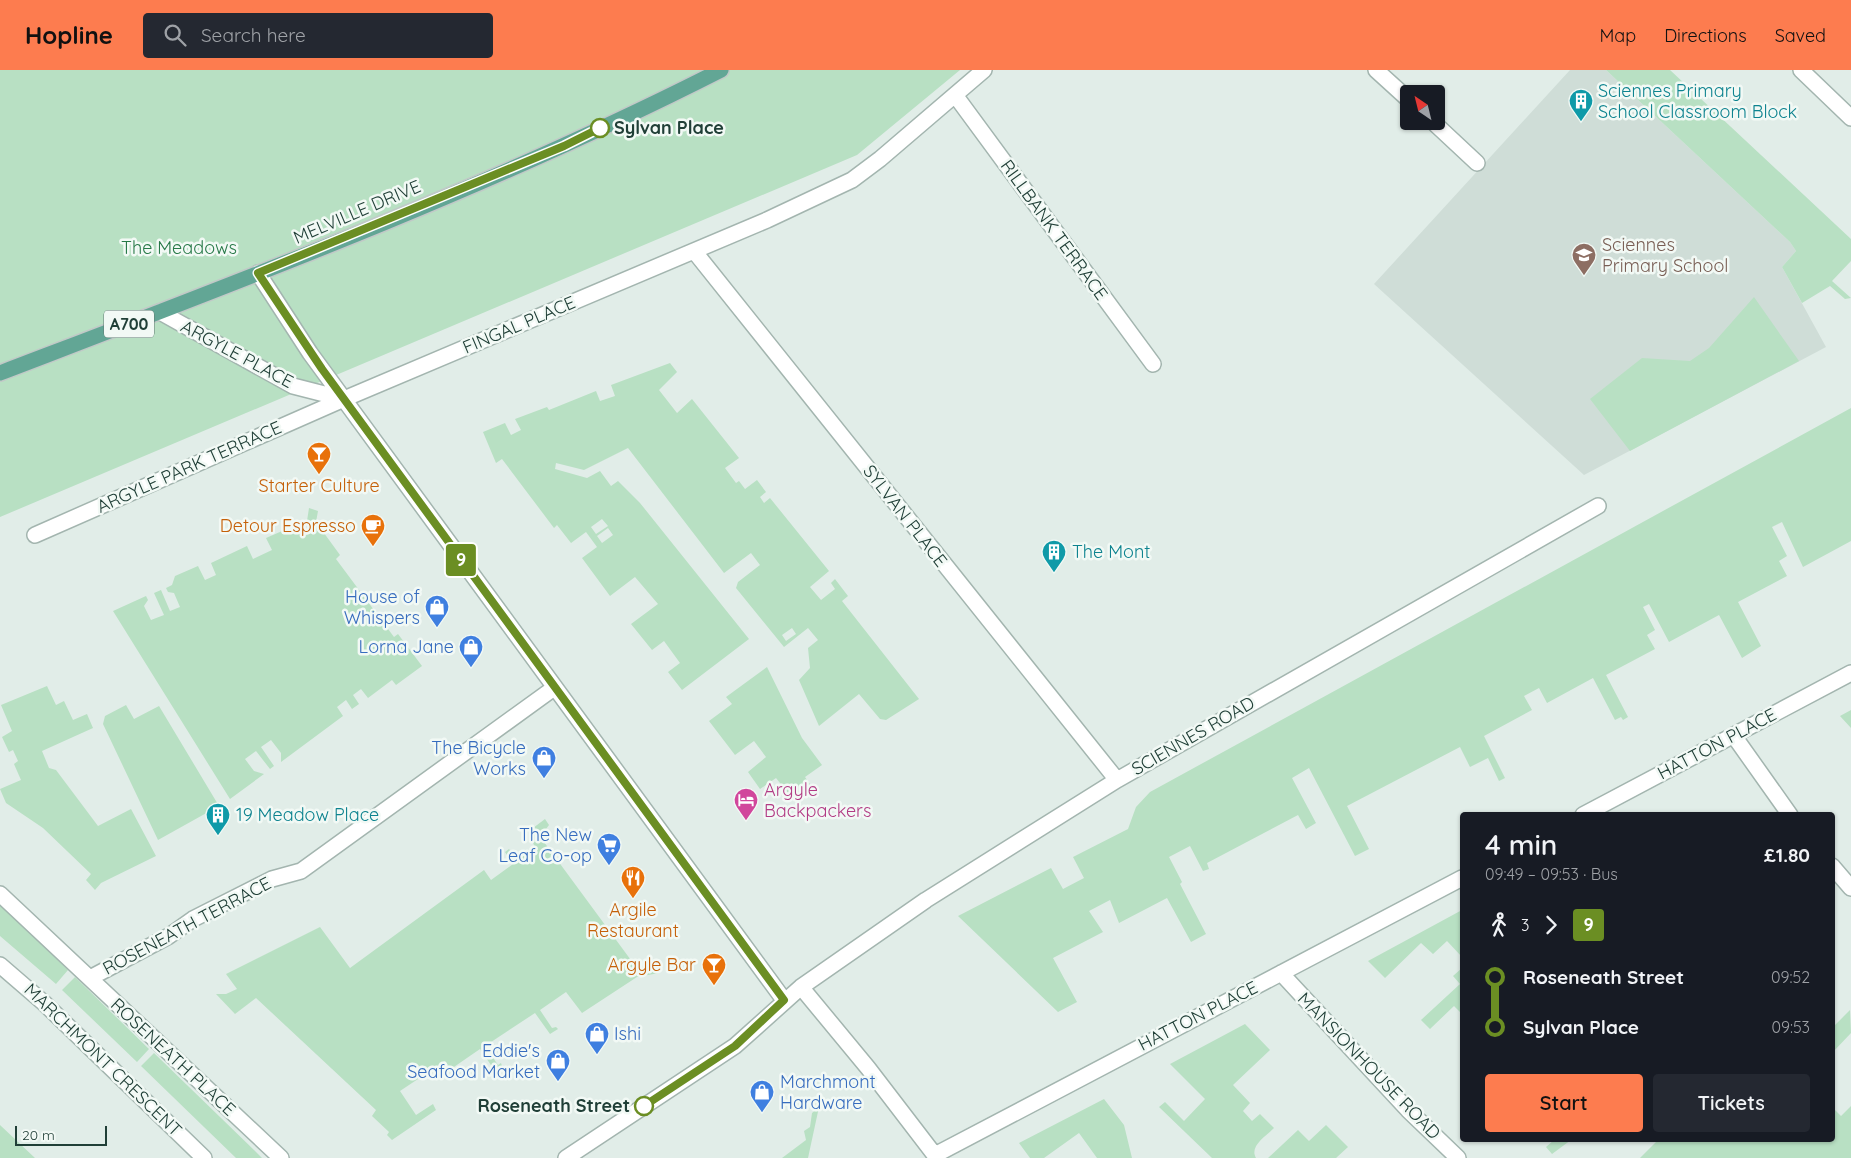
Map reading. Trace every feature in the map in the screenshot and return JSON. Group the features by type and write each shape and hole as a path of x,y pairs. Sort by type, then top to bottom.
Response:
{"main road":[{"name":"MELVILLE DRIVE","path":"0,373 258,273 564,146 721,70"}],"street":[{"name":"FINGAL PLACE","path":"344,400 767,220 852,180 880,159 984,70"},
{"path":"1376,70 1400,92"},
{"path":"1801,70 1851,118"},
{"name":"RILLBANK TERRACE","path":"955,95 1153,364"},
{"path":"1442,130 1477,163"},
{"name":"SYLVAN PLACE","path":"694,251 1117,780"},
{"name":"ARGYLE PLACE","path":"258,273 344,400 784,1000"},
{"name":"ARGYLE PLACE","path":"160,312 293,386 344,400"},
{"name":"ARGYLE PARK TERRACE","path":"35,535 344,400"},
{"name":"SCIENNES ROAD","path":"801,987 926,900 1117,780 1598,506"},
{"name":"HATTON PLACE","path":"1589,812 1851,673"},
{"name":"ROSENEATH TERRACE","path":"90,978 169,936 202,915 272,879 301,872 554,688"},
{"path":"1734,736 1788,812"},
{"path":"1835,869 1851,888"},
{"name":"HATTON PLACE","path":"936,1157 1460,879"},
{"name":"ROSENEATH PLACE","path":"0,894 281,1158"},
{"name":"MARCHMONT CRESCENT","path":"0,964 44,1003 204,1158"},
{"name":"MANSIONHOUSE ROAD","path":"1281,973 1408,1110 1458,1158"},
{"path":"566,1158 735,1046 784,1000 801,987 868,1068 936,1157"}],"shaded area":[{"name":"Sciennes Primary School","path":"1570,70 1606,70 1790,242 1796,251 1782,267 1826,347 1584,475 1374,284"}],"green space":[{"name":"The Meadows","path":"0,70 960,70 857,155 0,517"},
{"path":"1606,70 1670,70 1851,239 1851,261 1832,281 1851,298 1845,299 1830,286 1802,303 1782,267 1796,251 1790,242"},
{"path":"1754,297 1799,361 1630,451 1590,399 1642,358 1690,361 1709,348"},
{"path":"670,363 677,372 659,390 677,413 692,399 739,458 725,468 736,483 739,481 745,489 757,480 766,492 760,497 764,503 770,498 829,571 810,587 821,600 835,589 831,583 835,579 848,596 842,601 919,699 886,720 880,719 859,694 819,726 799,680 810,668 808,648 818,640 808,628 784,647 736,588 738,582 760,565 751,553 724,573 628,448 584,470 556,463 555,469 587,478 600,471 611,486 618,481 640,503 749,639 682,690 668,672 680,663 664,641 652,650 631,624 658,604 635,577 610,596 582,558 597,547 586,532 571,543 557,525 554,528 502,459 496,463 483,432 505,423 511,435 521,430 515,419 547,407 549,410 596,391 600,401 615,396 611,385","holes":["602,519 608,526 596,534 591,527","608,528 613,535 602,543 597,536","792,628 796,634 786,641 782,635"]},
{"path":"1851,408 1851,541 1803,567 1782,522 1772,527 1787,556 1779,561 1787,576 1738,602 1761,646 1742,658 1719,615 1669,642 1649,604 1643,607 1655,630 1647,635 1655,649 1606,675 1628,717 1623,720 1621,717 1615,720 1593,678 1547,703 1539,688 1524,696 1532,710 1484,736 1505,778 1499,781 1488,758 1470,767 1460,747 1347,806 1369,849 1355,856 1309,768 1292,778 1316,823 1306,829 1298,815 1207,863 1209,869 1203,871 1190,846 1169,857 1182,882 1180,884 1206,934 1191,942 1167,898 1119,923 1110,900 1089,911 1103,932 1053,958 1077,1002 1058,1012 958,916 1051,868 1063,889 1084,878 1073,857 1128,829 1136,807 1150,792"},
{"path":"309,508 318,511 316,522 340,555 336,559 394,637 398,634 422,666 396,685 392,680 368,698 361,689 353,695 359,704 352,709 346,700 337,707 343,716 281,762 281,753 271,740 261,747 274,766 270,769 256,751 245,759 254,771 264,774 230,799 113,611 146,596 148,600 144,606 151,620 164,615 154,593 161,590 170,611 180,607 174,593 168,592 166,588 172,585 175,576 198,566 205,580 216,575 211,563 247,546 253,559 272,550 266,538 296,525 301,537 312,533 307,521"},
{"path":"767,667 802,738 822,765 805,777 814,790 796,803 776,778 760,789 748,772 766,757 754,741 735,755 709,721 732,704 726,697"},
{"path":"47,686 56,705 64,701 73,720 87,714 93,728 42,751 49,768 56,770 98,826 131,809 156,856 101,883 95,890 86,880 91,874 43,828 6,803 0,789 21,780 14,764 18,761 13,750 9,752 2,737 12,731 1,705"},
{"path":"126,705 134,719 159,706 219,806 158,840 103,724 105,716"},
{"path":"1851,710 1851,728 1840,716"},
{"path":"545,819 549,825 543,833 544,842 636,967 652,964 659,973 637,977 582,1013 566,992 540,1010 552,1028 556,1027 558,1029 550,1034 535,1013 485,1046 498,1065 501,1063 502,1066 495,1071 480,1049 451,1069 445,1061 400,1091 416,1115 433,1104 436,1110 392,1140 387,1135 389,1132 372,1116 376,1110 256,998 235,1014 216,994 226,994 237,989 226,974 320,927 350,968 484,870 491,880 513,864 505,852 509,849 518,860 535,848 530,834 535,830 533,828"},
{"path":"0,904 68,970 56,984 0,936"},
{"path":"1460,911 1460,955 1447,941 1433,954 1421,943 1385,978 1368,961"},
{"path":"1460,970 1460,984 1453,976"},
{"path":"75,977 149,1049 137,1062 62,990"},
{"path":"1460,984 1460,1012 1454,1006 1430,1029 1421,1020"},
{"path":"1850,1010 1851,1033 1835,1050 1835,1025"},
{"path":"1245,1024 1270,1050 1233,1085 1250,1103 1243,1111 1252,1121 1260,1114 1274,1128 1257,1145 1254,1154 1256,1158 1212,1158 1159,1107 1165,1102 1184,1121 1205,1099 1170,1064"},
{"path":"154,1053 262,1158 236,1158 141,1066"},
{"path":"1104,1099 1124,1125 1132,1158 1097,1158 1079,1133 1044,1158 1030,1158 1019,1143"},
{"path":"1851,1106 1851,1158 1640,1158 1656,1142 1835,1142 1835,1110 1841,1116"},
{"path":"819,1107 808,1158 782,1158 806,1140 804,1131 810,1127 812,1113"},
{"path":"0,1125 35,1158 0,1158"},
{"path":"1326,1125 1348,1147 1336,1158 1268,1158 1298,1130 1309,1141"},
{"path":"1552,1142 1568,1142 1552,1154 1546,1147"}],"bus line":[{"name":"9","path":"600,128 564,146 258,273 310,353 784,1000 735,1046 644,1106"}],"place":[{"name":"Sciennes Primary School Classroom Block","path":"1581,122"},
{"name":"Sylvan Place","path":"600,128"},
{"name":"Sciennes Primary School","path":"1584,276"},
{"name":"Starter Culture","path":"319,475"},
{"name":"Detour Espresso","path":"373,547"},
{"name":"The Mont","path":"1054,573"},
{"name":"House of Whispers","path":"437,628"},
{"name":"Lorna Jane","path":"471,668"},
{"name":"The Bicycle Works","path":"544,779"},
{"name":"Argyle Backpackers","path":"746,821"},
{"name":"19 Meadow Place","path":"218,836"},
{"name":"The New Leaf Co-op","path":"609,866"},
{"name":"Argile Restaurant","path":"633,899"},
{"name":"Argyle Bar","path":"714,986"},
{"name":"Ishi","path":"597,1055"},
{"name":"Eddie's Seafood Market","path":"558,1082"},
{"name":"Roseneath Street","path":"644,1106"},
{"name":"Marchmont Hardware","path":"762,1113"}]}
